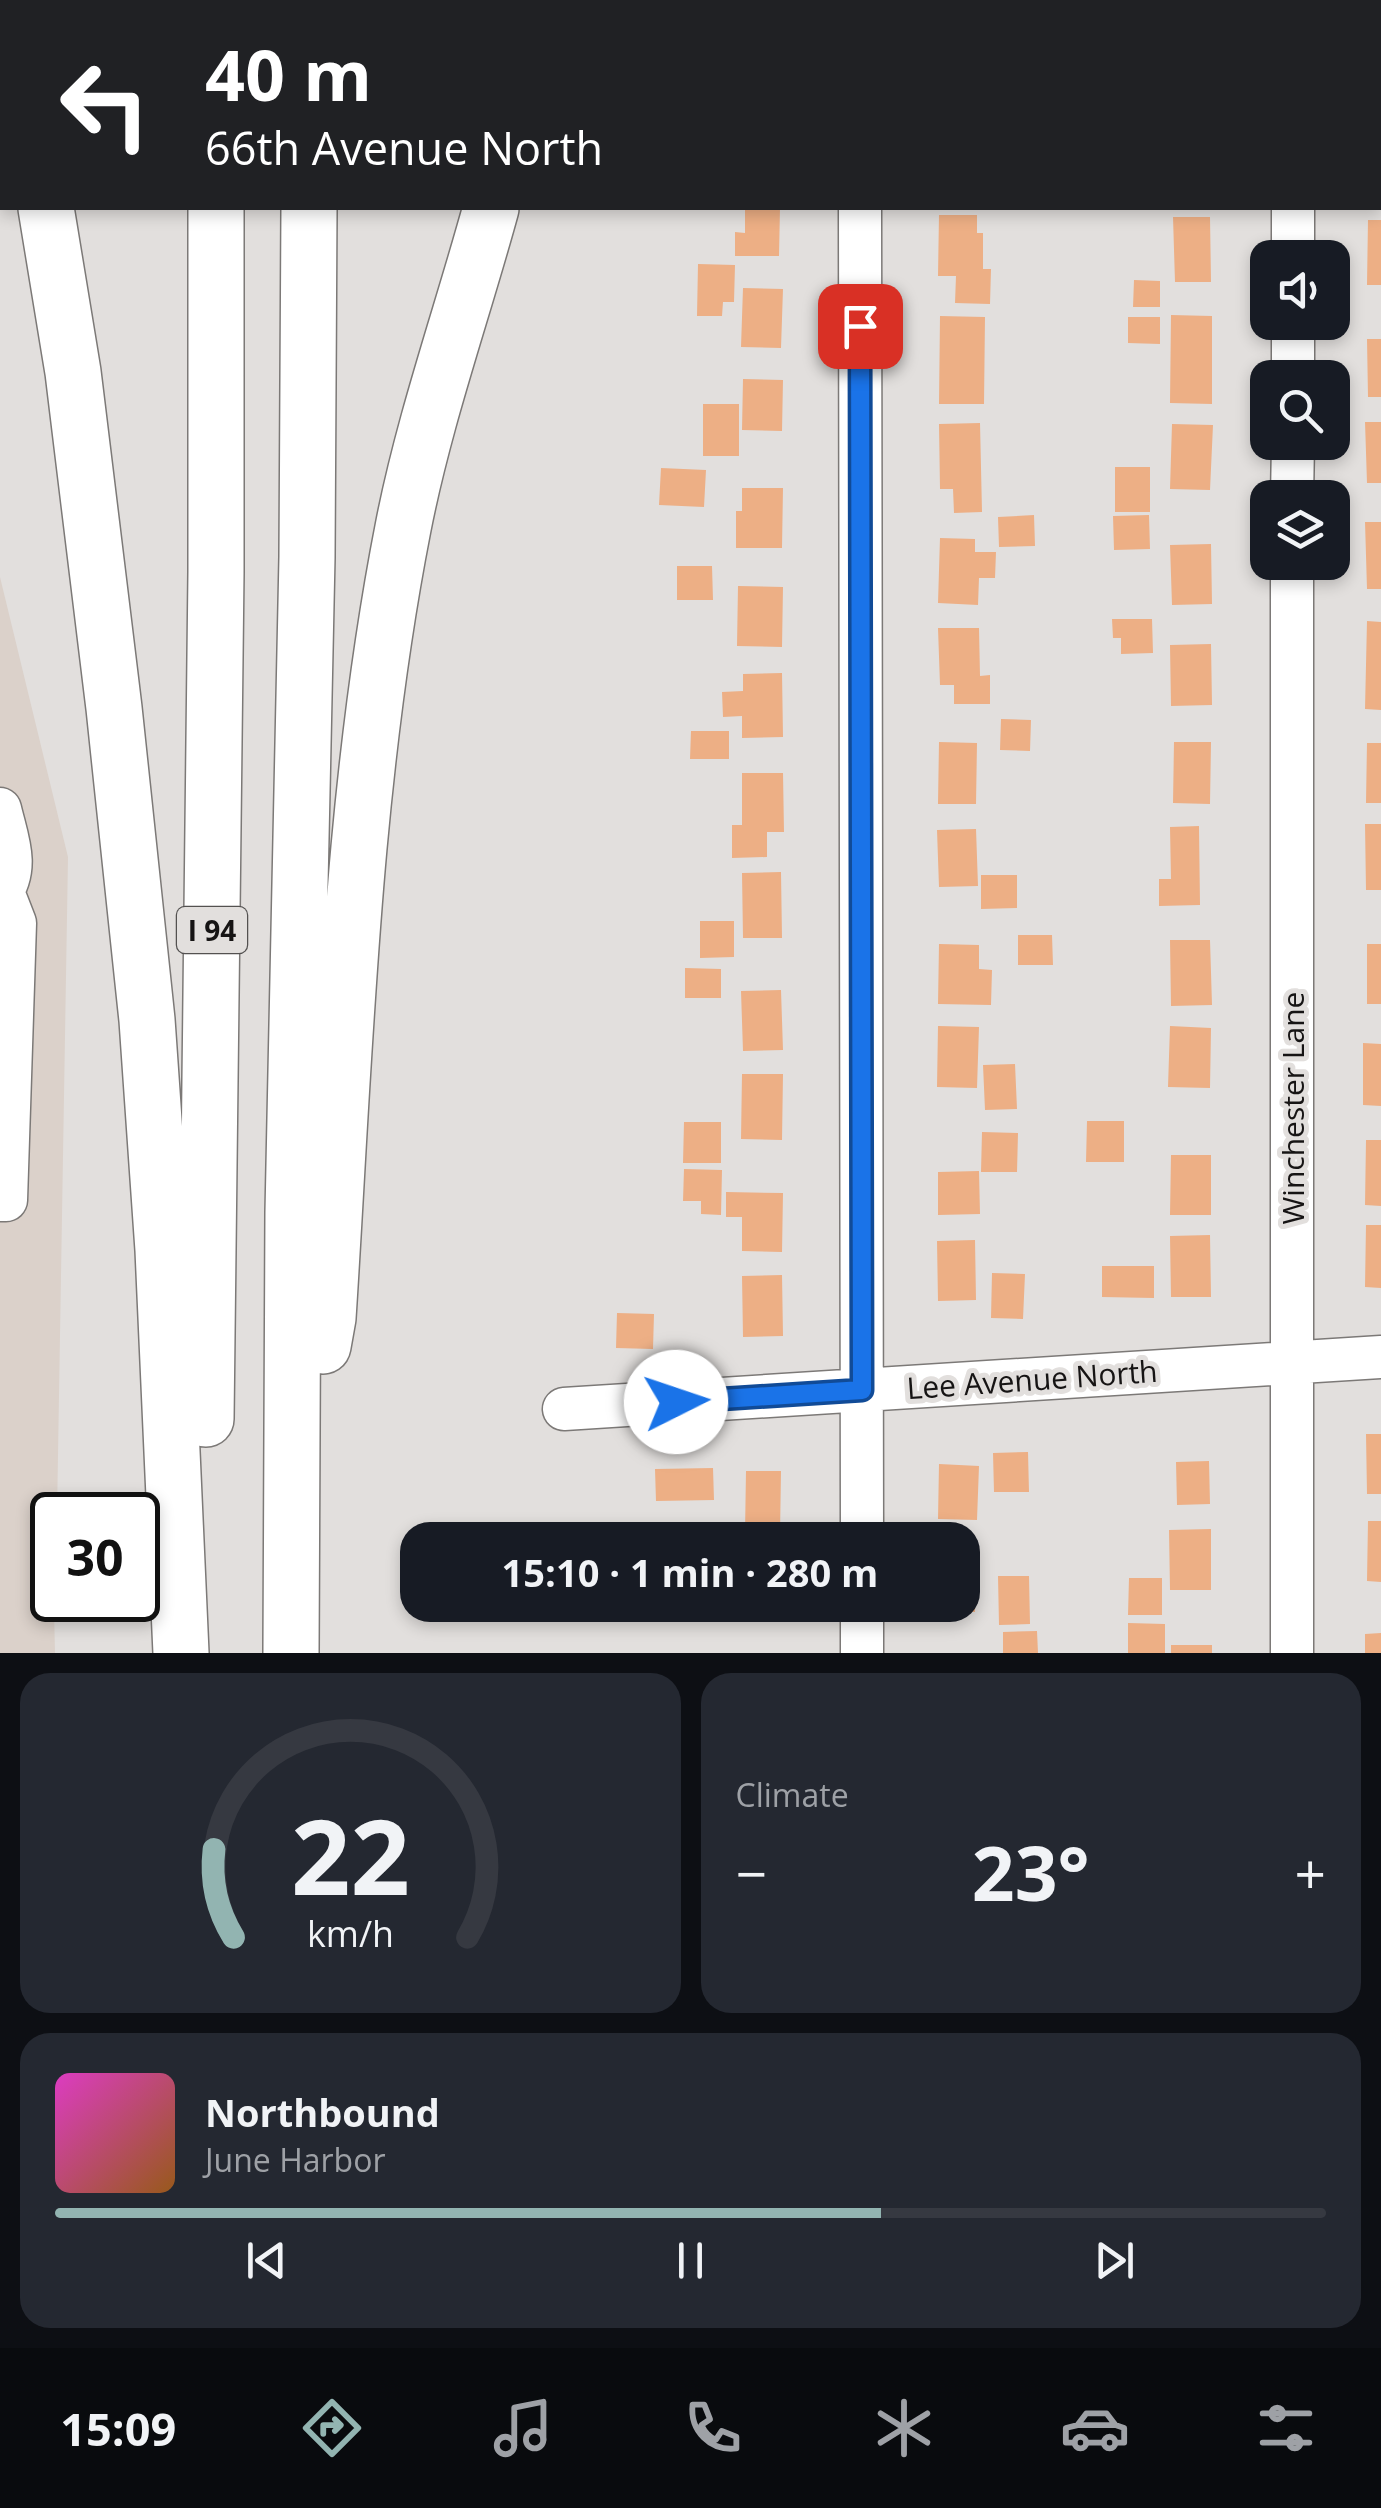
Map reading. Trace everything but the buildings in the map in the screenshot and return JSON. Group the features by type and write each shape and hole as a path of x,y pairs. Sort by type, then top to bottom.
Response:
{"highway":[{"path":"46,210 72,372 147,1020 165,1286 181,1653"},
{"name":"I 94","path":"203,1653 216,572 216,210"},
{"path":"291,1653 293,1212 307,557 309,210"},
{"path":"294,1486 328,1318 360,838 384,641 404,524 489,210"}],"street":[{"path":"860,210 862,1522"},
{"path":"1293,210 1293,240"},
{"name":"Winchester Lane","path":"1292,580 1292,1653"},
{"path":"0,809 12,858 11,876 1,893 15,923 6,1200 0,1200"},
{"name":"Lee Avenue North","path":"564,1409 1381,1357"},
{"path":"862,1622 862,1653"}],"shaded area":[{"path":"0,577 68,857 57,1492 30,1492 30,1622 54,1622 55,1653 0,1653"}],"route":[{"path":"676,1402 862,1390 860,326"}]}
